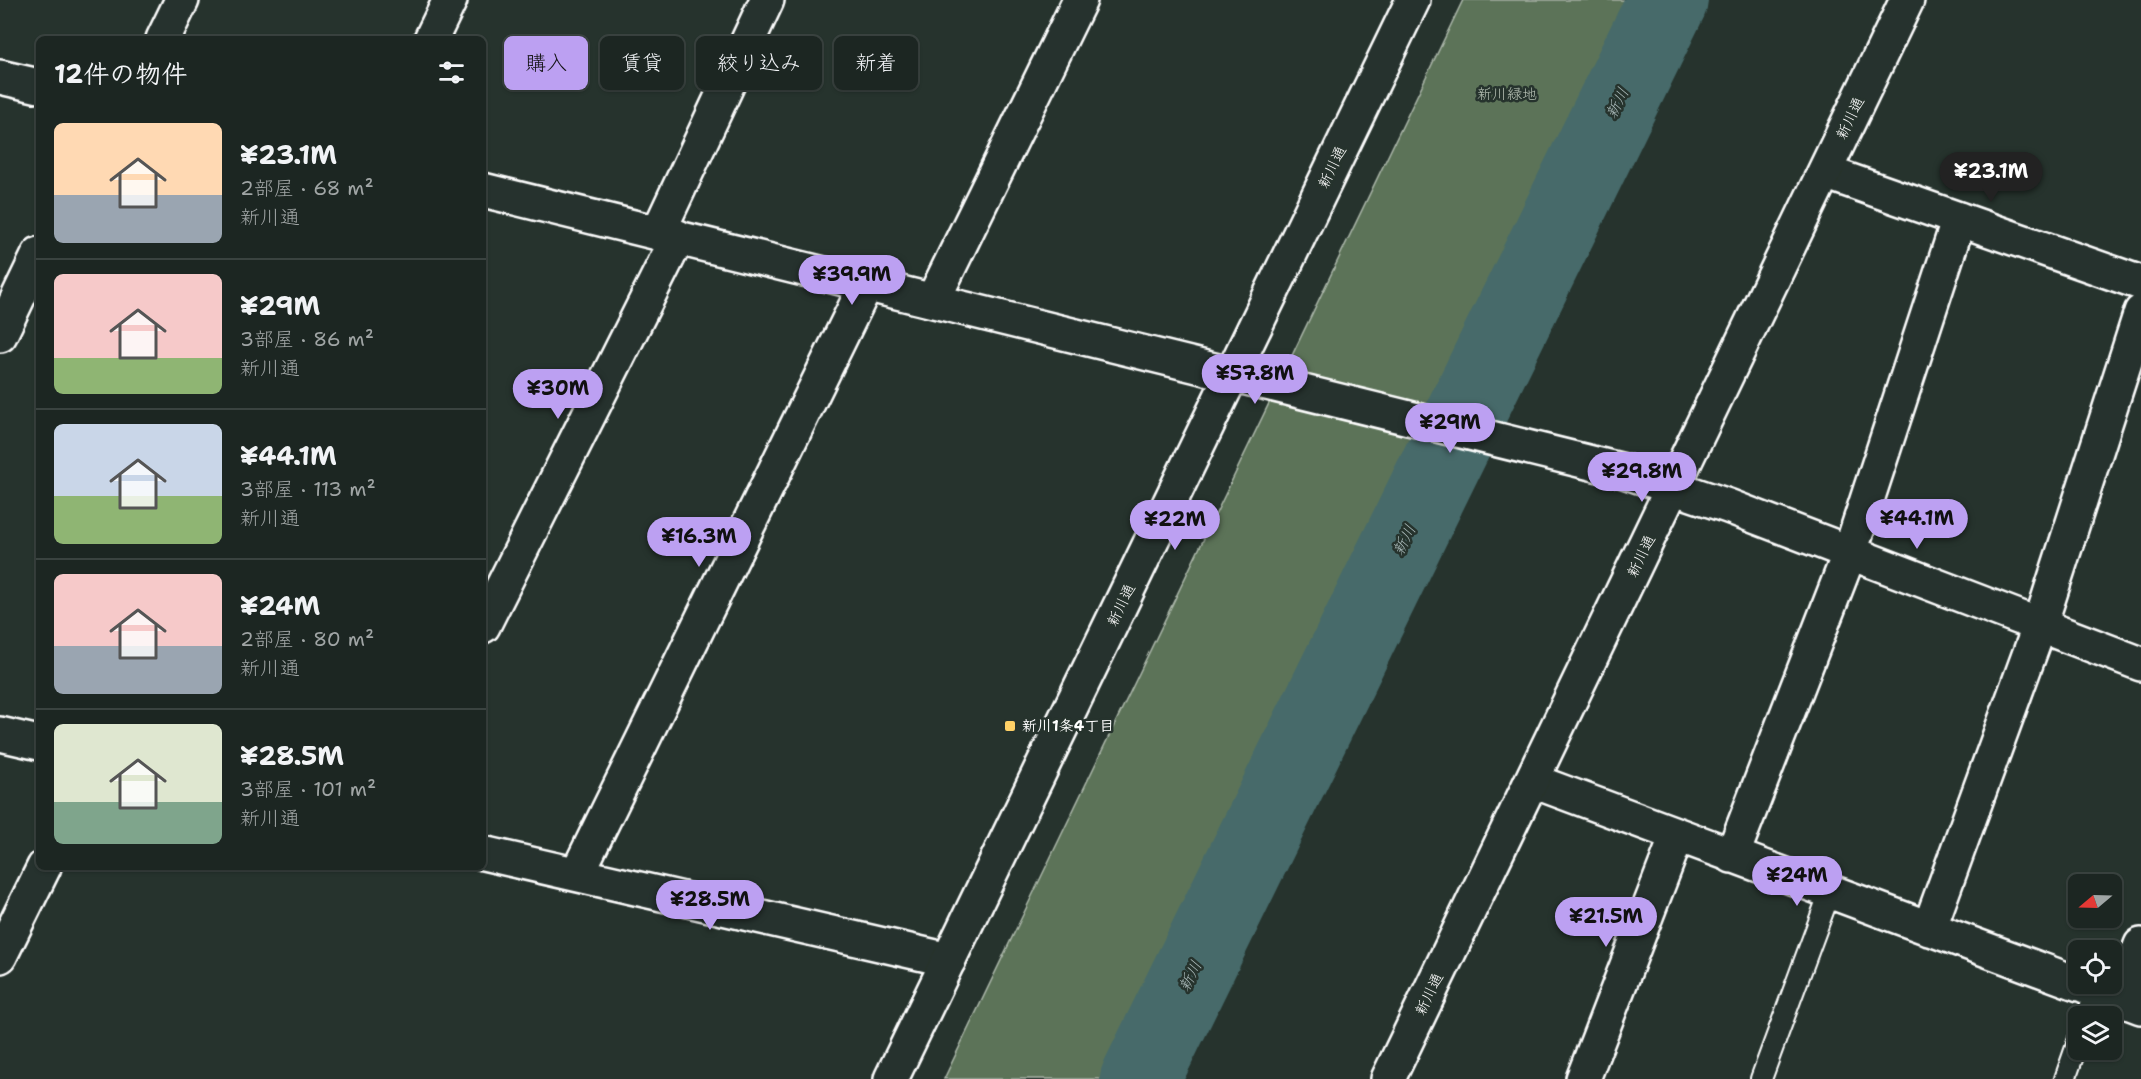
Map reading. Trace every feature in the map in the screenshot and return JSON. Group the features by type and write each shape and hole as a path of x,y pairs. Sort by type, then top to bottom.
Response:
{"street":[{"path":"164,36 182,0"},
{"path":"433,36 450,0"},
{"path":"486,620 668,235 767,0"},
{"path":"933,300 1080,0"},
{"name":"新川通","path":"891,1079 1413,0"},
{"name":"新川通","path":"1388,1079 1907,0"},
{"path":"0,77 36,85"},
{"path":"1825,172 2141,283"},
{"path":"486,191 1624,471 1674,487 1850,552 2141,664"},
{"path":"1732,856 1850,552 1959,219"},
{"path":"0,335 36,260"},
{"path":"577,874 867,283"},
{"path":"1929,929 2040,625 2141,312"},
{"path":"0,734 36,742"},
{"path":"1533,781 1929,929 2101,997 2141,945"},
{"path":"1583,1079 1677,836"},
{"path":"486,854 949,960"},
{"path":"0,956 43,870"}],"lane":[{"path":"1761,1079 1830,892"},
{"path":"2065,1079 2072,1060"}],"green space":[{"name":"新川緑地","path":"1463,0 1642,0 1114,1079 944,1079"}],"waterway":[{"name":"新川","path":"1140,1079 1668,0"}],"place":[{"name":"新川1条4丁目","path":"1010,726"}]}
